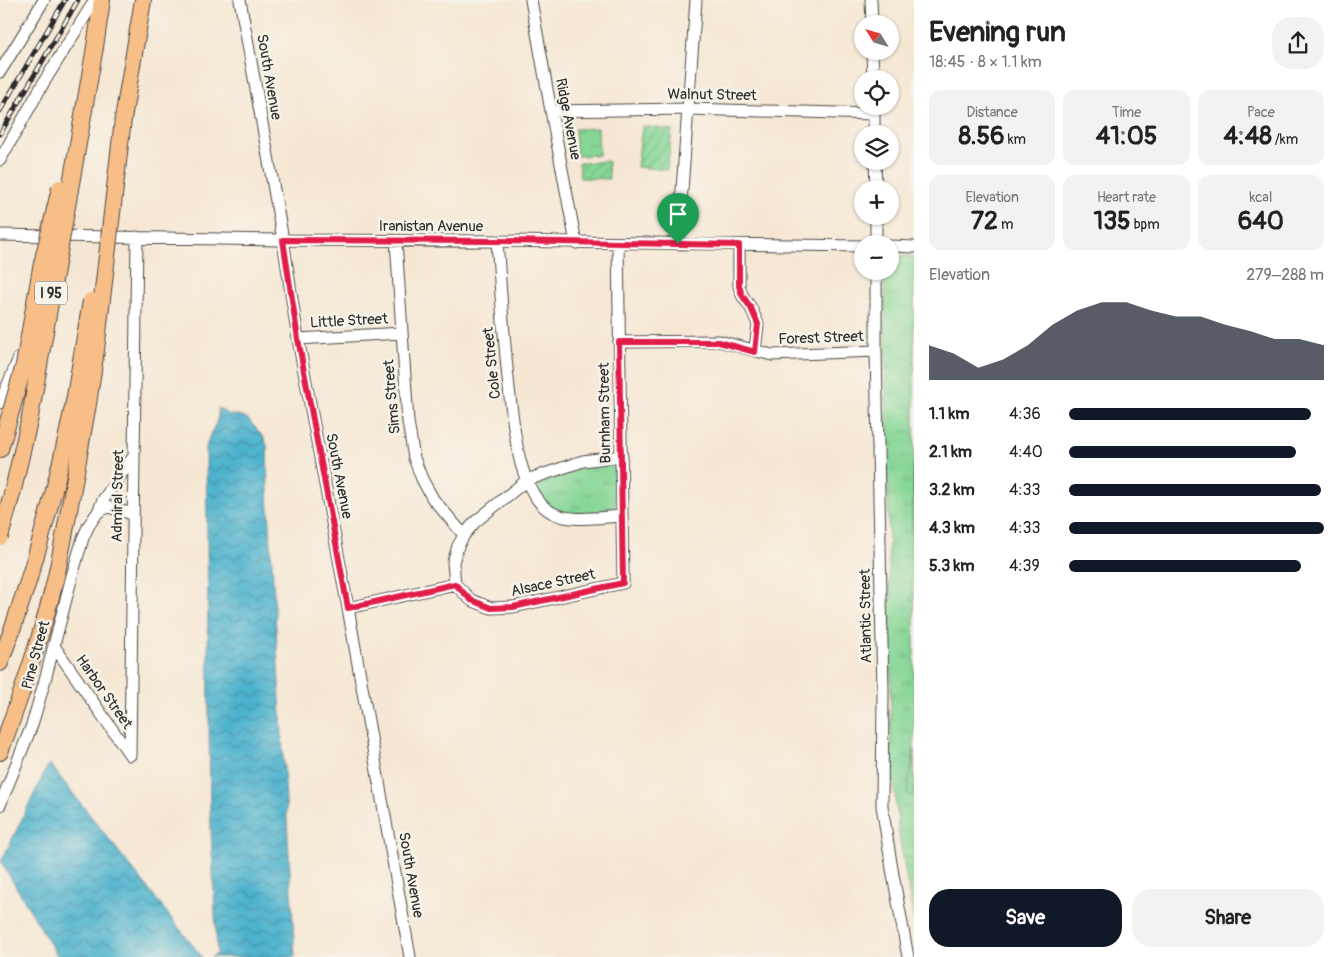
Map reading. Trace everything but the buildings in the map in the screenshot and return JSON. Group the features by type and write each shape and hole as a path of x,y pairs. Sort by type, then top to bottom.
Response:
{"highway":[{"name":"I 95","path":"0,537 13,490 31,408 102,0"},
{"path":"0,663 31,574 60,470 74,402 143,0"},
{"path":"2,443 24,365 47,241 95,47"},
{"path":"0,752 35,652 54,581 69,509 96,350 123,119"}],"street":[{"path":"0,72 44,0"},
{"path":"0,160 44,82 95,0"},
{"name":"South Avenue","path":"240,0 283,240 298,339 410,957"},
{"name":"Ridge Avenue","path":"531,0 576,243"},
{"path":"678,244 696,0"},
{"path":"871,0 872,15"},
{"name":"Walnut Street","path":"551,111 687,109 854,110"},
{"name":"Iranistan Avenue","path":"0,234 283,240 854,246"},
{"path":"0,403 19,359 44,236"},
{"name":"Admiral Street","path":"130,755 137,237"},
{"name":"Sims Street","path":"396,241 408,422 414,458 422,479 433,499 464,535"},
{"name":"Cole Street","path":"497,241 507,373 517,448 527,480 541,505 557,515 577,518 622,516"},
{"name":"Burnham Street","path":"618,243 623,583"},
{"path":"739,245 739,286 758,324 755,352"},
{"path":"899,246 914,246"},
{"name":"Atlantic Street","path":"876,280 883,692 882,806 908,957"},
{"name":"Little Street","path":"298,339 402,333"},
{"name":"Forest Street","path":"619,342 719,342 772,355 876,351"},
{"name":"Pine Street","path":"0,805 32,725 83,538 103,500 134,456"},
{"path":"348,608 455,584 454,562 458,546 464,535 476,522 527,480 583,461 622,456"},
{"path":"98,512 108,507 133,514"},
{"name":"Alsace Street","path":"455,584 471,600 491,608 513,607 623,583"},
{"name":"Harbor Street","path":"54,646 130,755"}],"green space":[{"path":"642,126 672,130 667,170 637,167"},
{"path":"598,128 599,155 576,156 575,129"},
{"path":"608,161 609,179 580,178 579,163"},
{"path":"899,256 914,256 914,921 899,835 891,753 884,280 899,280"},
{"path":"611,463 614,466 615,507 613,512 565,513 549,507 536,488 541,483 560,474"},
{"path":"914,464 914,604 911,601"},
{"path":"914,750 914,796 907,795"}],"water":[{"path":"218,408 229,415 247,418 264,438 267,445 268,492 295,957 211,957 217,954 210,810 206,448 217,419"},
{"path":"49,763 202,957 58,957 1,862"}],"railway":[{"path":"0,111 65,0"},
{"path":"0,134 78,0"}],"route":[{"path":"283,240 678,244 739,245 739,286 758,324 755,352 719,342 619,342 623,583 513,607 491,608 471,600 455,584 348,608 298,339 283,240"}]}
